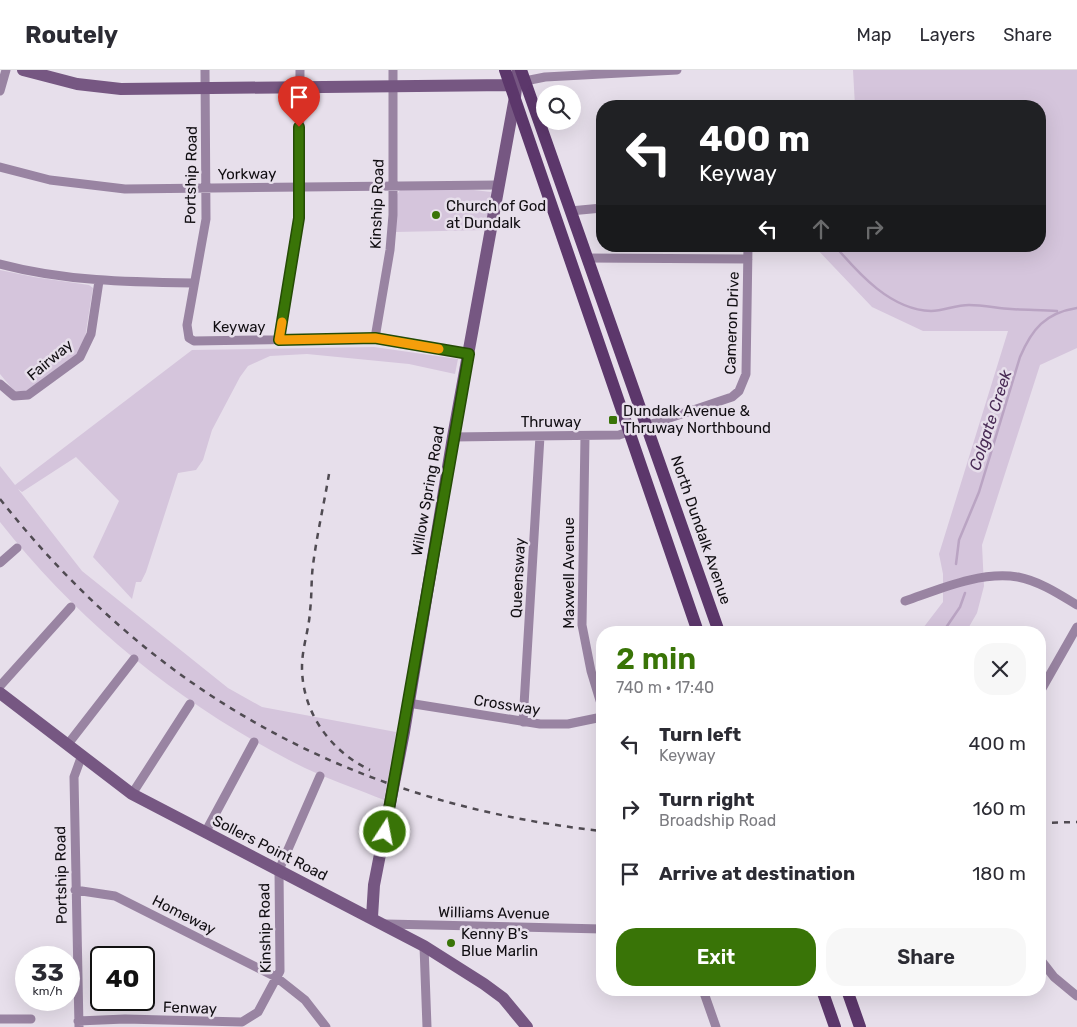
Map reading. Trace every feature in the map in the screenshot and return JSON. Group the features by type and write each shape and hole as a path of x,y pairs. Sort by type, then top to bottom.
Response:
{"main road":[{"name":"North Dundalk Avenue","path":"505,70 518,78 570,210 648,426 717,626"},
{"name":"North Dundalk Avenue","path":"518,78 515,97 628,433 696,626"},
{"path":"824,996 835,1027"},
{"path":"849,996 860,1027"}],"street":[{"path":"0,91 6,70"},
{"path":"22,70 57,80 99,87 205,89 392,86 677,70"},
{"name":"Portship Road","path":"190,338 187,325 193,283 206,219 205,70"},
{"path":"279,340 298,226 300,70"},
{"name":"Kinship Road","path":"375,338 390,250 393,186 393,70"},
{"name":"Willow Spring Road","path":"372,917 374,886 515,97"},
{"name":"Yorkway","path":"0,167 32,176 99,187 207,189 498,185"},
{"path":"570,210 596,208"},
{"name":"Cameron Drive","path":"648,426 726,400 739,391 746,374 748,252"},
{"path":"587,258 748,259"},
{"path":"0,264 49,275 99,281 193,283"},
{"name":"Fairway","path":"0,384 14,396 28,395 80,357 91,334 99,281"},
{"name":"Keyway","path":"190,338 194,341 375,338 469,354"},
{"name":"Thruway","path":"454,437 619,435 648,426"},
{"name":"Queensway","path":"523,722 540,436"},
{"name":"Maxwell Avenue","path":"585,436 582,625 596,687"},
{"path":"0,563 17,548"},
{"path":"905,601 970,580 1008,576 1033,582 1077,605"},
{"path":"0,686 72,607"},
{"path":"1046,681 1077,627"},
{"path":"68,744 134,660"},
{"name":"Sollers Point Road","path":"0,692 132,794 372,917 424,946 503,998 527,1027"},
{"name":"Crossway","path":"408,703 523,722 568,724 596,718"},
{"path":"132,794 190,704"},
{"path":"205,833 254,742"},
{"name":"Portship Road","path":"79,1024 74,777 82,754"},
{"path":"278,870 320,776"},
{"name":"Kinship Road","path":"278,870 278,926 281,963 276,977 305,1000 326,1027"},
{"name":"Homeway","path":"75,890 115,896 276,977"},
{"name":"Williams Avenue","path":"385,924 596,929"},
{"path":"424,946 427,1027"},
{"path":"1046,967 1054,977 1077,996"},
{"name":"Fenway","path":"79,1024 125,1019 242,1022 258,1012 276,977"},
{"path":"705,996 716,1027"},
{"path":"0,1019 31,1018"}],"shaded area":[{"path":"853,70 1077,70 1077,348 1040,365 982,545 984,586 977,613 969,626 925,626 943,602 943,574 939,554 1008,331 923,331 872,307 820,252 1046,252 1046,100 855,100"},
{"path":"465,189 491,192 487,230 396,232 396,196 400,190"},
{"path":"0,270 89,285 93,288 84,344 78,353 26,391 14,391 0,374"},
{"path":"374,347 458,359 455,374 409,364 307,354 270,356 248,366 240,377 212,430 203,460 196,470 178,473 146,572 141,582 136,582 132,599 93,557 119,501 76,457 22,492 18,489 82,571 228,688 262,707 396,732 387,801 325,777 289,760 207,712 169,685 96,626 30,559 0,522 0,466 15,485 192,350"}],"waterway":[{"path":"840,252 877,289 902,304 916,309 936,311 959,306 980,305 1011,309 1057,311"},
{"name":"Colgate Creek","path":"956,564 959,540 979,492 1020,357 1029,338 1041,324 1056,314 1077,308"},
{"name":"Colgate Creek","path":"947,626 960,607 965,593"}],"railway":[{"path":"329,474 313,565 309,618 302,660 303,684 313,714 331,741 342,752 370,770"},
{"path":"0,499 60,569 125,630 193,684 266,729 343,766 425,795 511,817 596,830"},
{"path":"1046,823 1077,822"}],"slow traffic":[{"path":"282,322 279,340 375,338 439,349"}],"place":[{"name":"Church of God at Dundalk","path":"436,215"},
{"name":"Dundalk Avenue & Thruway Northbound","path":"613,420"},
{"name":"Kenny B's Blue Marlin","path":"451,943"}],"route":[{"path":"299,127 299,218 279,340 375,338 469,354 385,832"}]}
